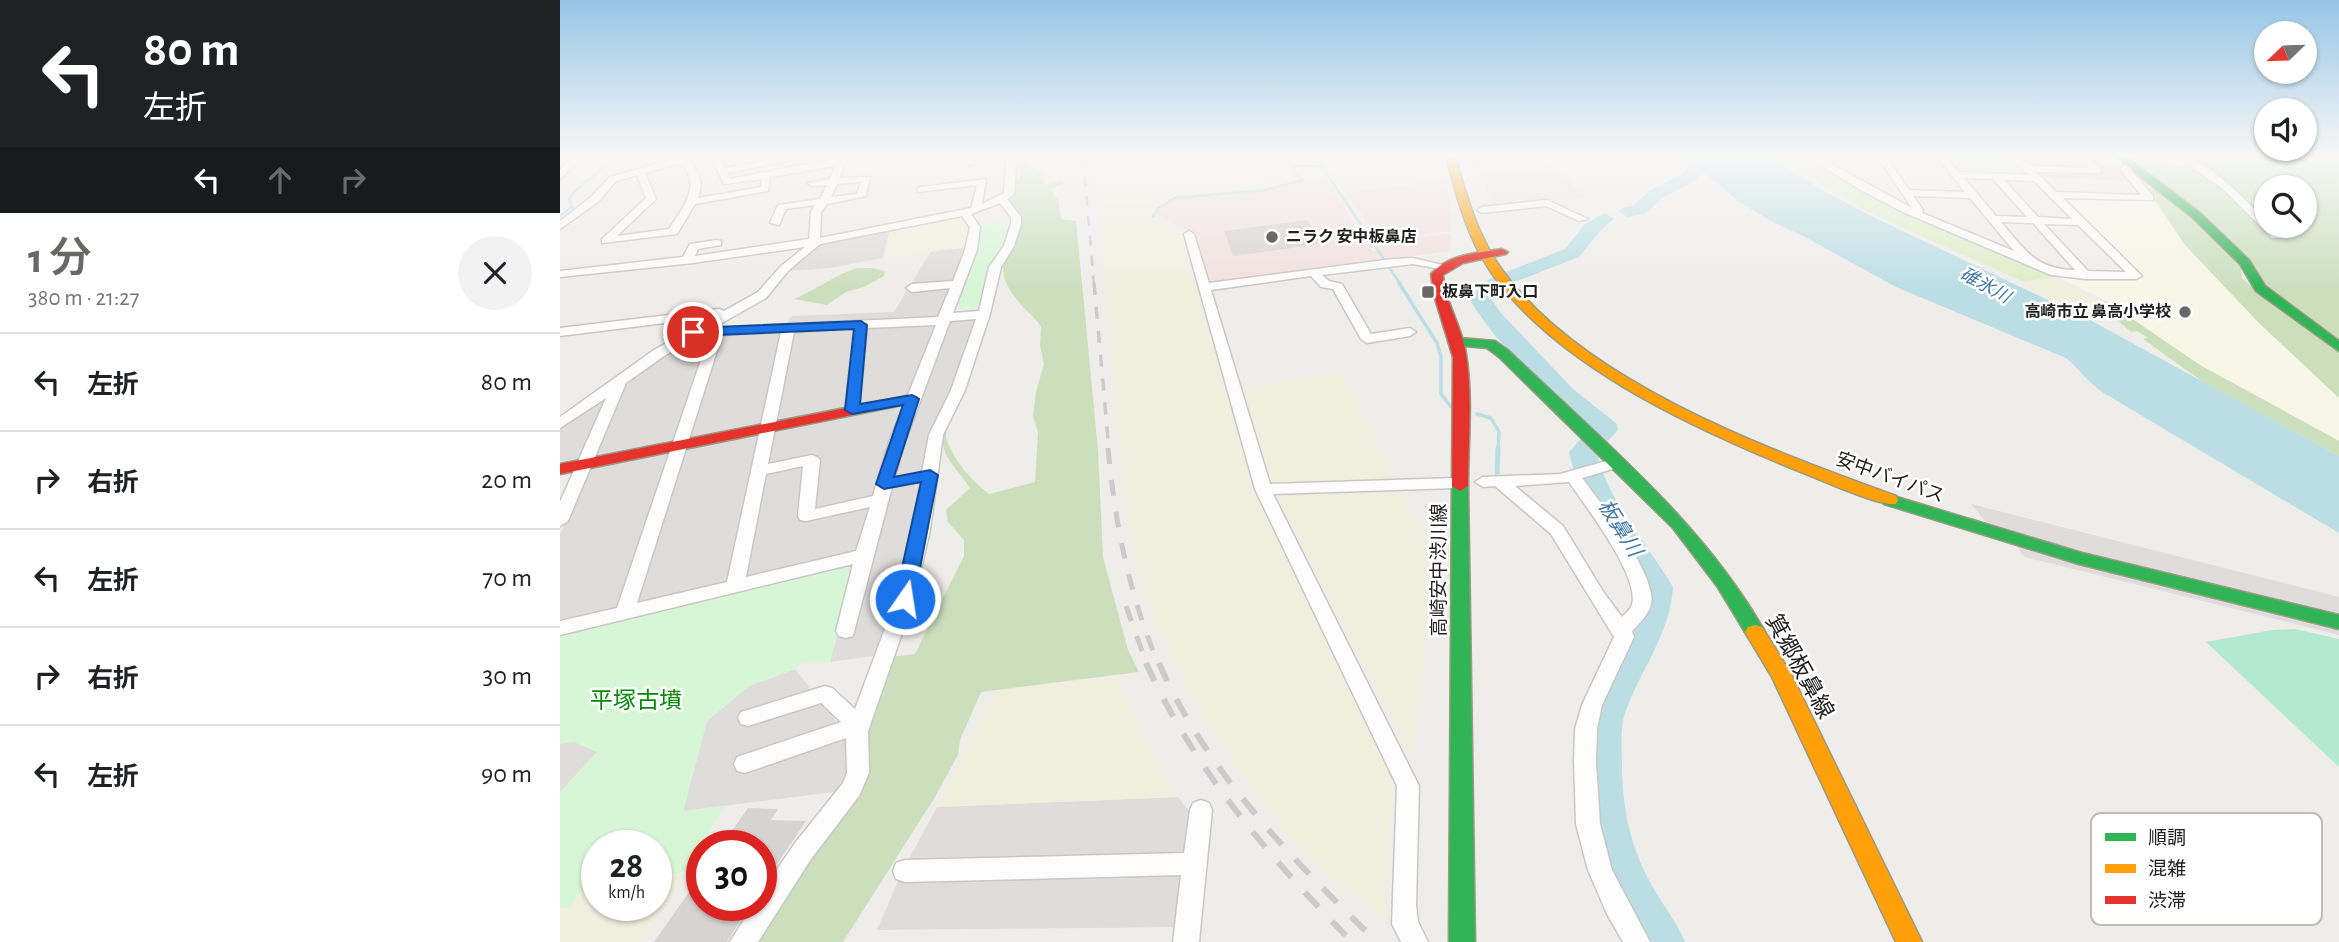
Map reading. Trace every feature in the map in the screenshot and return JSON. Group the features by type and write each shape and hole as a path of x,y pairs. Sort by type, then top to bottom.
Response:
{"main road":[{"path":"1464,200 1471,224 1494,253"},
{"path":"1479,200 1494,253"},
{"path":"2176,200 2245,262 2260,288 2339,346"},
{"path":"1445,267 1456,259 1494,253"},
{"name":"安中バイパス","path":"1494,253 1553,330 1623,380 1710,426 1824,477 1937,518 2012,541 2339,622"},
{"name":"高崎安中渋川線","path":"1445,267 1436,278 1435,287 1459,342 1462,942"},
{"name":"安中バイパス","path":"1512,278 1617,360 1681,397 1816,460 1938,506 1983,519 2339,610"},
{"name":"箕郷板鼻線","path":"1459,342 1490,344 1495,347 1617,463 1698,545 1781,674 1909,942"},
{"path":"560,469 912,399"}],"street":[{"path":"560,226 594,200"},
{"path":"650,200 606,241 673,232 691,202 703,200"},
{"path":"775,223 782,207 830,200"},
{"path":"971,210 976,207 978,200"},
{"path":"560,274 816,242 971,210 999,200"},
{"path":"743,942 803,852 851,789 858,773 859,725 905,599 936,435 958,390 984,314 995,267 1009,246 1016,224 1016,217 1003,200"},
{"path":"1888,200 2055,273 2136,276 2058,200"},
{"path":"1912,200 1918,210 1916,214"},
{"path":"1977,200 2027,260"},
{"path":"2017,200 2086,276"},
{"path":"2239,200 2254,214"},
{"path":"816,242 816,212 822,201"},
{"path":"1482,210 1547,203 1583,219"},
{"path":"846,631 881,492 912,399 975,236 971,210"},
{"path":"1994,219 2079,222"},
{"path":"1189,234 1264,489 1408,786 1404,905 1405,924 1415,942"},
{"path":"560,424 621,379 693,332 762,295 785,268 816,242"},
{"path":"687,260 694,246 717,243"},
{"path":"1204,287 1403,261 1445,267"},
{"path":"1313,272 1325,284 1338,287 1367,339 1410,332"},
{"path":"912,288 958,284"},
{"path":"560,332 732,312"},
{"path":"693,332 944,320 984,314"},
{"path":"852,410 861,325"},
{"path":"735,586 788,329"},
{"path":"625,611 717,332"},
{"path":"560,521 621,379"},
{"path":"759,471 812,460 806,516 930,475"},
{"path":"1617,463 1577,475 1490,482 1555,527 1601,605 1622,629 1624,637 1592,705 1586,729 1585,762 1588,824 1600,870 1616,906 1637,942"},
{"path":"1577,475 1637,572 1641,584 1642,604 1636,615 1622,629"},
{"path":"1264,489 1455,482"},
{"path":"560,628 864,555"},
{"path":"748,718 825,694 859,725"},
{"path":"745,764 859,725"},
{"path":"1186,942 1201,810"},
{"path":"905,871 1194,863"}],"shaded area":[{"path":"1172,200 1339,200 1372,251 1381,250 1377,243 1451,233 1450,251 1214,283 1209,282 1195,234 1158,215 1157,211"},
{"path":"1352,200 1449,200 1451,231 1378,240"},
{"path":"1490,200 1568,200 1501,208 1493,207"},
{"name":"高崎市立 鼻高小学校","path":"2064,200 2155,200 2185,245 2259,323 2339,398 2339,441 2200,365 2106,301 2056,276 2145,277"},
{"path":"890,229 883,258 830,268 789,271 820,244"},
{"path":"968,247 949,321 979,318 926,472 894,478 860,546 847,554 560,623 560,534 596,456 560,462 560,429 691,336 783,327 792,316 894,312 931,251"},
{"path":"921,480 924,483 911,557 880,655 830,662 837,633 886,489"},
{"path":"795,669 847,735 851,777 842,791 683,811 707,721 749,686"},
{"path":"574,742 598,752 560,792 560,744"},
{"path":"1178,797 1193,816 1181,927 877,930 902,872 937,807"}],"green space":[{"path":"1006,200 1058,200 1061,219 1076,221 1098,450 1103,557 1128,650 1139,672 981,692 960,740 958,755 935,797 843,942 750,942 765,921 777,921 777,903 855,791 863,729 890,657 915,654 964,556 964,540 948,522 946,510 970,488 945,451 945,426 947,441 954,456 970,477 989,494 1035,482 1038,432 1033,416 1044,364 1040,346 1041,327 1007,285 1003,267 1008,248 1020,224"},
{"path":"1098,200 1171,200 1157,208 1151,218 1181,236 1257,490 1388,770 1393,788 1384,918 1324,871 1279,824 1212,732 1185,685 1151,613 1138,574 1131,537 1117,421"},
{"path":"1848,200 1877,200 2051,273 2053,278 2022,281 1872,214"},
{"path":"2155,200 2172,200 2188,212 2241,265 2242,278 2339,351 2339,398 2259,323 2185,245"},
{"path":"2172,200 2254,200 2254,238 2317,238 2317,200 2339,200 2339,340 2269,290"},
{"path":"962,215 969,225 968,247 883,258 890,229"},
{"path":"1001,222 1003,229 1013,227 982,311 970,315 969,306 953,309 976,249 980,226"},
{"path":"857,268 885,271 884,276 864,287 846,292 827,305 794,299 841,275"},
{"path":"2053,278 2102,302 2099,304 2111,314 2090,320 2020,284 2022,281"},
{"path":"2106,301 2200,365 2339,441 2339,456 2206,384 2143,339 2148,338 2137,331 2131,332 2098,304"},
{"path":"1343,372 1396,482 1273,487 1243,388"},
{"path":"1397,486 1435,556 1413,761 1274,491"},
{"name":"平塚古墳","path":"848,563 856,567 830,662 800,663 795,669 749,686 707,721 683,811 724,806 710,830 686,830 686,871 672,874 672,830 581,830 581,892 569,908 560,908 560,792 597,752 574,742 560,744 560,631"},
{"path":"2295,629 2339,639 2339,767 2206,642 2272,630"},
{"path":"1118,677 1141,731 1178,797 937,807 998,687"},
{"path":"686,871 672,894 672,874"},
{"path":"579,892 581,921 655,921 641,942 560,942 560,908 569,908"}],"water":[{"name":"碓氷川","path":"1737,200 1841,200 2090,320 2339,456 2339,533 2102,392 2066,358 1896,287"}],"pier":[{"path":"1971,504 2339,597 2339,635 2025,557 2012,541 1990,527"}],"building":[{"name":"ニラク 安中板鼻店","path":"1308,220 1321,244 1233,256 1224,231"},
{"path":"748,808 778,809 771,820 806,821 777,864 777,830 733,830"},
{"path":"686,897 686,921 740,921 727,942 654,942 669,921 672,921 672,916"}],"waterway":[{"path":"560,216 572,207 569,200"},
{"path":"1153,217 1158,208 1172,200"},
{"path":"1344,200 1401,285"},
{"name":"板鼻川","path":"1628,212 1640,209 1650,200"},
{"name":"板鼻川","path":"1605,219 1592,228 1572,253 1500,281 1490,287 1481,300 1491,316 1563,393 1604,424 1605,430 1583,452 1586,468 1603,503 1657,587 1656,604 1645,636 1605,719 1602,779 1608,829 1615,852 1634,897 1662,942"},
{"path":"1399,283 1437,343 1441,357 1441,394 1451,407"},
{"path":"1477,414 1491,418 1499,432 1498,450"},
{"path":"1497,476 1498,448"}],"railway":[{"path":"1087,200 1094,285"},
{"path":"1094,283 1109,450"},
{"path":"1108,448 1125,559 1139,612 1159,665"},
{"path":"1126,606 1147,665"},
{"path":"1159,663 1178,703 1226,778 1314,879 1377,942"},
{"path":"1147,665 1187,740 1211,777 1292,878 1352,942"}],"traffic: fast":[{"path":"2176,200 2245,262 2260,288 2339,347"},
{"path":"1459,342 1490,344 1504,354 1679,524 1723,582 1755,632"},
{"path":"1460,486 1462,942"},
{"path":"1890,500 2079,558 2339,622"}],"traffic: slow":[{"path":"1463,200 1474,229 1495,269 1529,309 1571,346 1674,409 1787,461 1890,500"},
{"path":"1755,632 1781,674 1909,942"}],"traffic: jam":[{"path":"1460,486 1460,357 1440,295 1437,274 1459,261 1502,252"},
{"path":"560,469 912,399"}],"place":[{"name":"ニラク 安中板鼻店","path":"1272,237"},
{"name":"板鼻下町入口","path":"1428,292"},
{"name":"高崎市立 鼻高小学校","path":"2185,312"}],"route":[{"path":"693,332 861,325 852,410 912,399 884,484 930,475 905,599"}]}
